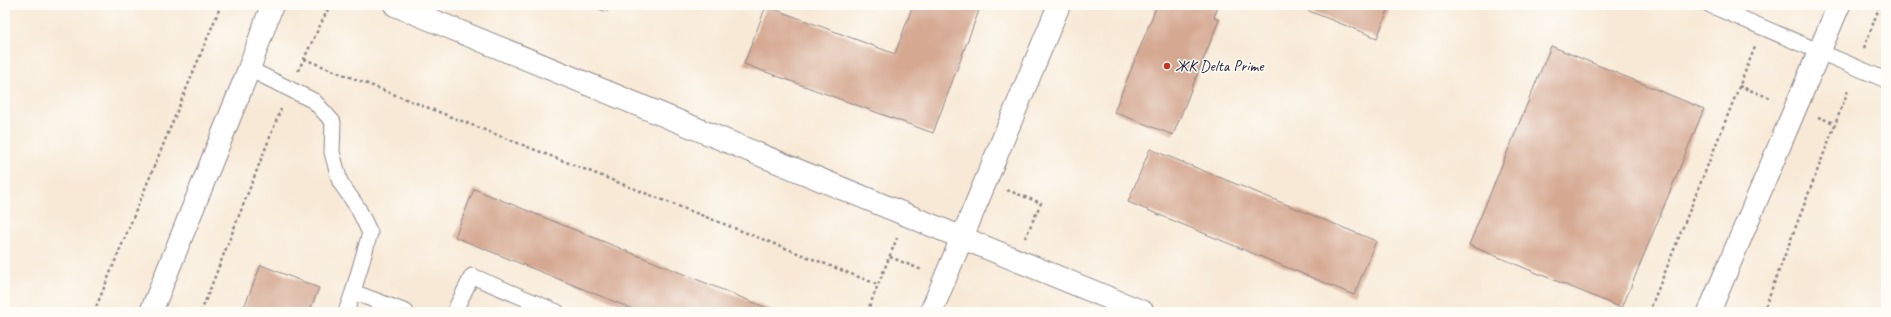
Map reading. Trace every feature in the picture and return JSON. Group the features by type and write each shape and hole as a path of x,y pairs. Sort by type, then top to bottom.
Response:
{"street":[{"path":"151,312 249,69 272,5"},
{"path":"395,5 1143,312"},
{"path":"931,312 1059,5"},
{"path":"1709,312 1838,5"}],"lane":[{"path":"1710,5 1819,53 1857,67 1886,80"},
{"path":"249,69 314,102 333,122 332,152 340,182 358,208 370,233 346,312"},
{"path":"454,312 472,276 557,312"},
{"path":"353,292 406,312"}],"path":[{"path":"94,312 221,5"},
{"path":"201,312 289,89 330,5"},
{"path":"1763,312 1880,7 1870,5"},
{"path":"1649,312 1763,28"},
{"path":"304,59 878,285"},
{"path":"986,182 1041,203 1015,260"},
{"path":"867,312 907,215"},
{"path":"890,257 945,279"}],"building":[{"path":"588,5 610,5 607,12"},
{"path":"913,5 981,5 933,133 744,64 766,6 895,54"},
{"name":"ЖК Delta Prime","path":"1157,5 1219,5 1214,17 1219,20 1173,135 1114,112"},
{"path":"1294,5 1390,5 1377,38"},
{"path":"1551,46 1704,109 1622,308 1469,245"},
{"path":"1150,149 1376,241 1354,295 1128,202"},
{"path":"474,189 777,312 640,312 455,237"},
{"path":"261,265 319,288 309,312 242,312"}],"place":[{"name":"ЖК Delta Prime","path":"1167,66"}]}
